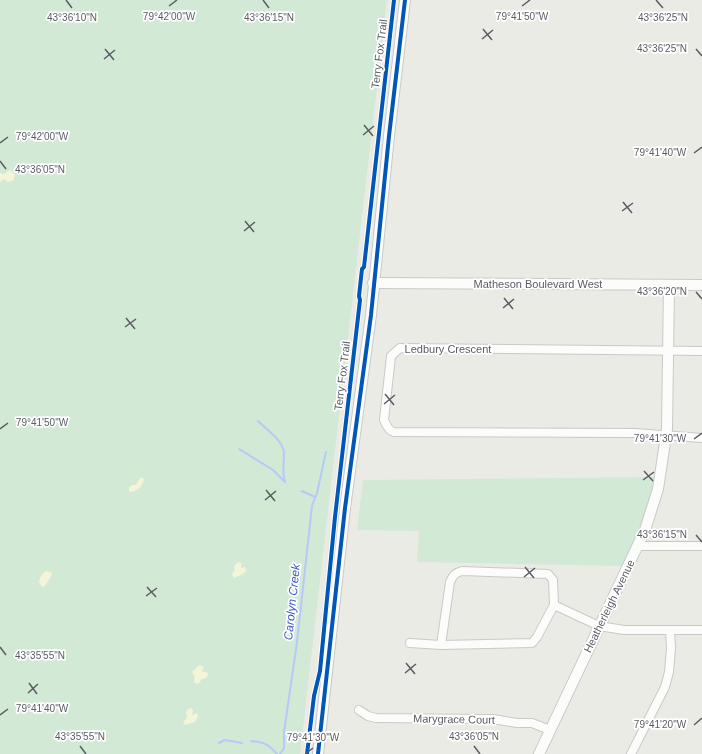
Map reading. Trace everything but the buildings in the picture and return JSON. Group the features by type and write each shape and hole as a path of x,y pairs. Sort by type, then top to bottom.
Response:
{"street":[{"path":"318,754 345,508 370,322 373,283 405,0"},
{"name":"Matheson Boulevard West","path":"373,283 702,285"},
{"name":"Heatherleigh Avenue","path":"539,754 645,530 658,488 666,434 669,285"},
{"name":"Ledbury Crescent","path":"702,351 400,348 391,356 384,420 385,424 394,432 635,433 666,434 702,438"},
{"path":"637,546 702,546"},
{"path":"410,643 441,645 532,643 537,637 554,605 553,580 548,574 462,571 456,573 450,582 441,645"},
{"path":"554,605 599,626 624,630 702,630"},
{"path":"631,754 665,687 669,672 671,648 670,630"},
{"name":"Marygrace Court","path":"359,710 368,716 376,718 493,719 517,723 532,723 550,730"}],"shaded area":[{"path":"0,0 387,0 300,754 0,754"},
{"path":"655,477 650,500 638,533 623,566 417,562 419,531 357,530 363,480"}],"sand":[{"path":"10,170 15,175 13,181 8,182 4,179 0,182 0,173 4,174"},
{"path":"140,478 143,478 144,480 141,487 131,492 129,491 129,487 136,485"},
{"path":"238,562 241,563 241,568 245,567 246,571 234,578 232,574 235,570 234,566"},
{"path":"47,571 52,574 45,586 42,587 39,580"},
{"path":"199,665 204,667 202,672 207,672 208,675 196,684 194,681 195,676 192,672"},
{"path":"191,708 193,711 192,715 197,713 198,717 195,722 185,725 183,723 187,717 186,712"}],"waterway":[{"path":"258,421 278,440 283,448 285,482"},
{"path":"239,449 273,470 284,481"},
{"name":"Carolyn Creek","path":"280,754 284,748 284,732 297,642 312,506 317,493 326,452"},
{"path":"302,491 315,497"},
{"path":"219,743 225,740 242,743"},
{"path":"251,741 266,744 277,754"}],"cycle path":[{"name":"Terry Fox Trail","path":"307,754 314,696 320,671 335,517 360,300 359,296 362,269 364,267 394,0"},
{"path":"318,754 345,508 371,315 389,136 405,0"}]}
